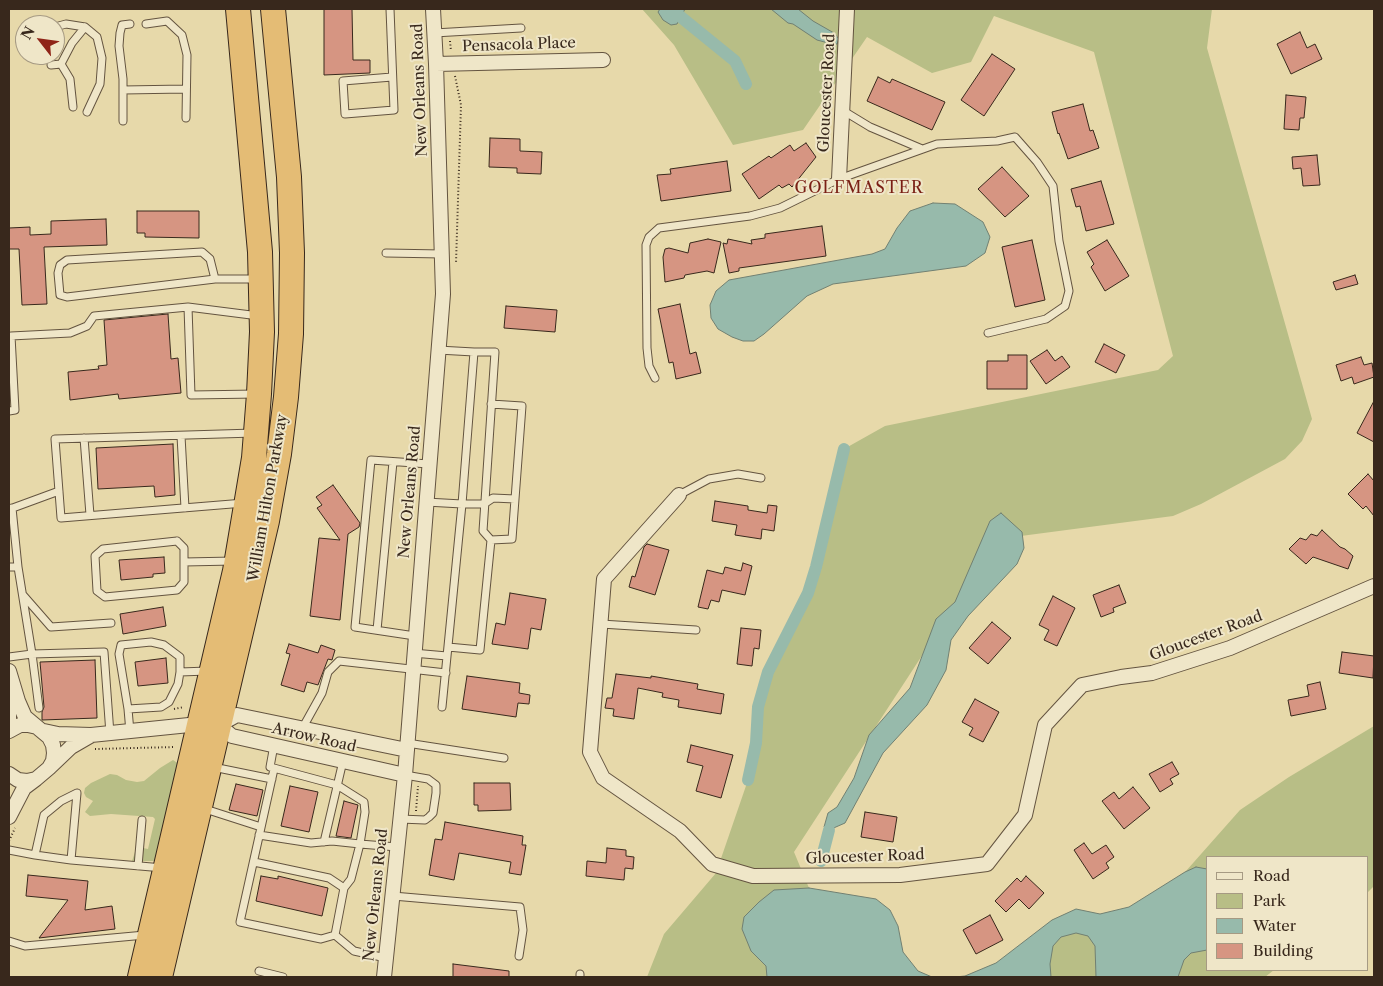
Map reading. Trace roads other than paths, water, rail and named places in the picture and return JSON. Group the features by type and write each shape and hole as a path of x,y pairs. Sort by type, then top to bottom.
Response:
{"highway":[{"name":"William Hilton Parkway","path":"160,977 210,766 211,671 237,561 254,458 259,394 261,280 253,156 238,9"},
{"name":"William Hilton Parkway","path":"140,977 194,747 209,725 267,521 278,454 291,334 292,296 290,177 273,9"},
{"path":"261,280 277,283 292,296"}],"street":[{"name":"New Orleans Road","path":"384,977 405,775 413,653 443,294 433,9"},
{"name":"Gloucester Road","path":"839,179 847,9"},
{"name":"Pensacola Place","path":"436,64 603,60"},
{"name":"Gloucester Road","path":"679,495 604,579 590,752 604,778 680,831 712,864 753,876 900,875 987,864 1025,815 1045,725 1082,685 1152,673 1230,648 1374,586"},
{"path":"9,671 26,717 53,744 53,761 49,768"},
{"path":"9,698 9,720"},
{"name":"Arrow Road","path":"9,731 20,725 28,725 91,742 110,734 209,725 237,715 302,729 407,747"},
{"name":"Arrow Road","path":"209,725 232,736 405,775"},
{"path":"13,820 24,788 43,775 71,747 91,742"},
{"path":"9,774 18,780 36,779"}],"lane":[{"path":"390,9 394,110 345,114 343,81 392,77"},
{"path":"146,24 167,21 182,35 187,55 186,118"},
{"path":"65,24 86,27 97,37 102,58 100,84 87,112"},
{"path":"123,121 123,90 119,46 122,25 130,24"},
{"path":"65,58 72,43 86,27"},
{"path":"434,33 521,28"},
{"path":"63,65 70,79 73,107"},
{"path":"123,90 185,89"},
{"path":"842,110 870,127 902,142 923,149"},
{"path":"654,378 649,366 646,348 646,245 649,237 659,228 750,216 780,208 839,179 936,144 997,141 1015,137 1037,162 1053,186 1059,241 1068,291 1065,306 1046,319 988,333"},
{"path":"215,279 210,259 202,252 67,260 60,265 58,273 60,295 67,297 215,279 261,280"},
{"path":"386,253 442,254"},
{"path":"9,411 15,410 10,336 70,333 88,326 94,316 188,307 261,317"},
{"path":"188,307 191,395 259,394"},
{"path":"438,350 495,352 483,531 491,540 480,650 448,647"},
{"path":"442,707 462,504 474,352"},
{"path":"491,404 522,406 512,539 491,540"},
{"path":"246,503 61,518 55,439 255,433"},
{"path":"181,436 185,508"},
{"path":"84,438 90,515"},
{"path":"415,636 355,627 371,460 429,464"},
{"path":"377,630 393,462"},
{"path":"679,495 710,479 738,474 761,478"},
{"path":"39,708 10,508 59,491"},
{"path":"426,502 484,504 493,498 515,499"},
{"path":"177,541 184,548 184,562 184,582 177,590 105,597 97,591 95,556 104,549 177,541"},
{"path":"184,562 237,561"},
{"path":"9,567 18,567"},
{"path":"22,595 52,627 111,623"},
{"path":"601,624 696,630"},
{"path":"128,709 161,707 169,702 178,684 180,657 164,645 151,642 121,645 118,654 128,709 130,732"},
{"path":"9,657 32,654 104,652 110,734"},
{"path":"413,653 447,656"},
{"path":"302,729 322,693 328,672 339,661 446,674"},
{"path":"180,672 211,671"},
{"path":"274,745 270,767 337,785 364,802 365,812 360,844 351,879 344,888 335,936"},
{"path":"407,747 504,758"},
{"path":"324,842 343,761"},
{"path":"210,766 272,779"},
{"path":"274,769 240,922 321,939 335,936"},
{"path":"400,819 425,820 429,818 432,813 436,792 436,786 428,779 405,775"},
{"path":"35,855 44,815 62,801 78,793 71,860"},
{"path":"200,808 262,827"},
{"path":"138,866 142,820"},
{"path":"260,835 311,843 324,842 398,847"},
{"path":"9,850 71,860 165,868"},
{"path":"254,862 330,878 344,888"},
{"path":"392,896 520,907 523,930 519,956"},
{"path":"9,941 25,946 150,934"},
{"path":"335,936 354,952 386,958"},
{"path":"259,971 283,977"}],"water":[{"path":"660,9 685,9 677,24 671,25 663,20 658,12"},
{"path":"771,9 798,9 813,21 834,33 839,39 837,44 817,40 793,24 788,23"},
{"path":"933,203 955,204 983,222 990,237 985,253 966,266 833,284 807,296 754,341 743,341 732,337 718,329 711,318 710,305 716,291 729,280 872,254 885,249 897,228 910,211"},
{"path":"1001,513 1022,532 1024,548 1017,564 968,616 951,640 946,670 927,705 883,753 845,823 829,830 824,827 828,813 837,807 854,778 869,735 910,688 936,619 955,602 990,521"},
{"path":"1196,867 1206,869 1206,950 1191,953 1184,960 1178,977 1096,977 1095,946 1088,936 1076,933 1061,937 1053,946 1050,964 1051,977 955,977 965,976 996,963 1052,920 1076,909 1100,914 1129,907"},
{"path":"809,888 876,899 890,910 898,926 903,952 918,971 932,977 767,977 766,966 751,951 742,929 744,917 774,890"}],"waterway":[{"path":"671,9 735,61 746,84"},
{"path":"748,780 756,743 758,707 768,672 808,593 844,449"},
{"path":"821,861 829,830"}],"district":[{"name":"GOLFMASTER","path":"859,188"}]}
